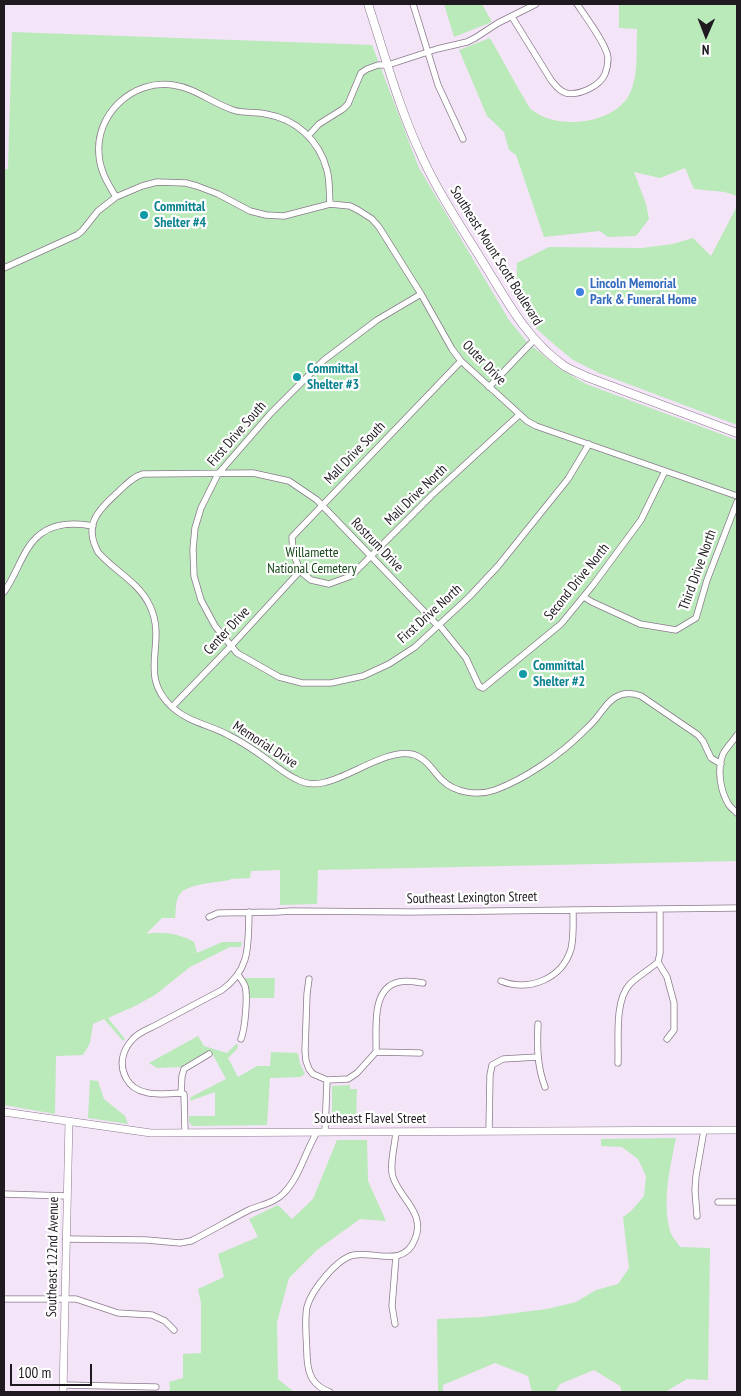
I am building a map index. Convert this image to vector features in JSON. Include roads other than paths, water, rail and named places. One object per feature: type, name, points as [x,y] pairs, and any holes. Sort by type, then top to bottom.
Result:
[{"type":"main road","name":"Southeast Mount Scott Boulevard","points":[[368,4],[410,129],[438,189],[513,312],[535,339],[563,365],[587,377],[737,433]]},
{"type":"street","points":[[414,4],[441,92],[463,139]]},
{"type":"street","points":[[308,136],[319,124],[348,104],[361,73],[378,65],[388,65],[475,38],[498,23],[536,4]]},
{"type":"street","points":[[512,16],[556,86],[565,92],[577,93],[592,87],[602,79],[605,74],[608,58],[599,38],[577,4]]},
{"type":"street","points":[[4,268],[76,235],[98,211],[116,197],[157,182],[186,183],[210,190],[250,211],[266,216],[284,216],[330,204],[327,171],[321,155],[308,136],[300,129],[282,118],[264,113],[235,111],[182,87],[162,84],[142,88],[114,107],[102,131],[99,142],[101,166],[106,181],[116,197]]},
{"type":"street","name":"Outer Drive","points":[[330,204],[350,206],[372,219],[386,236],[452,349],[461,361],[527,421],[536,426],[737,496]]},
{"type":"street","name":"First Drive South","points":[[231,646],[215,626],[201,600],[194,576],[193,549],[195,528],[201,508],[218,474],[271,413],[324,360],[377,320],[421,294]]},
{"type":"street","points":[[489,387],[535,339]]},
{"type":"street","name":"Mall Drive South","points":[[300,571],[293,552],[292,537],[369,459],[461,361]]},
{"type":"street","name":"Mall Drive North","points":[[300,571],[311,580],[329,584],[351,576],[432,495],[519,415]]},
{"type":"street","name":"First Drive North","points":[[231,646],[237,653],[279,677],[302,683],[331,683],[363,676],[390,664],[415,647],[469,597],[498,566],[568,479],[589,444]]},
{"type":"street","name":"Second Drive North","points":[[484,688],[561,624],[584,597],[641,520],[665,471]]},
{"type":"street","name":"Rostrum Drive","points":[[218,474],[253,473],[289,481],[317,500],[441,627],[466,658],[480,686],[484,688]]},
{"type":"street","points":[[4,592],[16,573],[27,549],[36,538],[42,533],[62,524],[76,523],[93,526],[94,519],[101,508],[133,478],[143,474],[218,474]]},
{"type":"street","name":"Third Drive North","points":[[584,597],[640,624],[676,630],[696,618],[713,565],[737,502]]},
{"type":"street","name":"Memorial Drive","points":[[93,526],[91,530],[92,538],[98,552],[138,588],[150,604],[156,631],[153,667],[159,691],[172,707],[188,719],[243,743],[297,780],[310,783],[327,782],[385,758],[406,753],[414,754],[427,762],[443,782],[460,790],[478,793],[494,790],[520,778],[549,760],[582,733],[609,702],[616,697],[628,693],[641,696],[691,730],[703,741],[711,758],[721,764]]},
{"type":"street","name":"Center Drive","points":[[172,707],[300,571]]},
{"type":"street","points":[[737,735],[724,753],[721,764],[721,783],[724,795],[729,805],[737,813]]},
{"type":"street","name":"Southeast Lexington Street","points":[[209,917],[218,913],[342,910],[374,912],[737,908]]},
{"type":"street","points":[[618,1063],[619,1011],[622,997],[631,982],[658,962],[660,953],[660,909]]},
{"type":"street","points":[[501,981],[518,985],[536,984],[549,978],[565,961],[571,947],[573,910]]},
{"type":"street","points":[[185,1132],[184,1094],[147,1093],[136,1090],[128,1082],[122,1068],[125,1049],[136,1036],[222,990],[238,976],[247,950],[249,912]]},
{"type":"street","points":[[658,962],[667,977],[674,1003],[674,1030],[667,1039]]},
{"type":"street","points":[[238,976],[243,981],[246,990],[244,1031],[241,1039]]},
{"type":"street","points":[[309,979],[306,1061],[309,1069],[314,1074],[327,1080],[348,1079],[357,1073],[376,1052],[377,1011],[382,994],[387,988],[399,982],[423,982]]},
{"type":"street","points":[[538,1024],[537,1057],[544,1087]]},
{"type":"street","points":[[376,1052],[420,1054]]},
{"type":"street","points":[[181,1093],[184,1069],[209,1054]]},
{"type":"street","points":[[489,1131],[490,1075],[492,1065],[503,1059],[537,1057]]},
{"type":"street","points":[[325,1132],[327,1080]]},
{"type":"street","name":"Southeast Flavel Street","points":[[4,1112],[146,1132],[737,1130]]},
{"type":"street","name":"Southeast 122nd Avenue","points":[[64,1389],[69,1121]]},
{"type":"street","points":[[697,1216],[695,1203],[696,1176],[704,1130]]},
{"type":"street","points":[[66,1239],[147,1240],[180,1243],[191,1241],[283,1195],[299,1170],[307,1149],[317,1132]]},
{"type":"street","points":[[330,1392],[317,1386],[309,1370],[306,1314],[311,1298],[334,1267],[348,1256],[357,1254],[386,1257],[396,1256],[412,1245],[416,1236],[418,1224],[415,1213],[392,1175],[396,1132]]},
{"type":"street","points":[[4,1194],[67,1196]]},
{"type":"street","points":[[718,1202],[737,1202]]},
{"type":"street","points":[[395,1324],[392,1306],[396,1256]]},
{"type":"street","points":[[4,1299],[65,1298],[83,1301],[118,1314],[152,1315],[164,1321],[174,1330]]},
{"type":"street","points":[[64,1389],[156,1387]]},
{"type":"place","name":"Committal Shelter #4","points":[[144,215]]},
{"type":"place","name":"Lincoln Memorial Park & Funeral Home","points":[[580,292]]},
{"type":"place","name":"Committal Shelter #3","points":[[297,377]]},
{"type":"place","name":"Committal Shelter #2","points":[[523,674]]},
{"type":"park label","name":"Willamette National Cemetery","points":[[312,562]]}]
